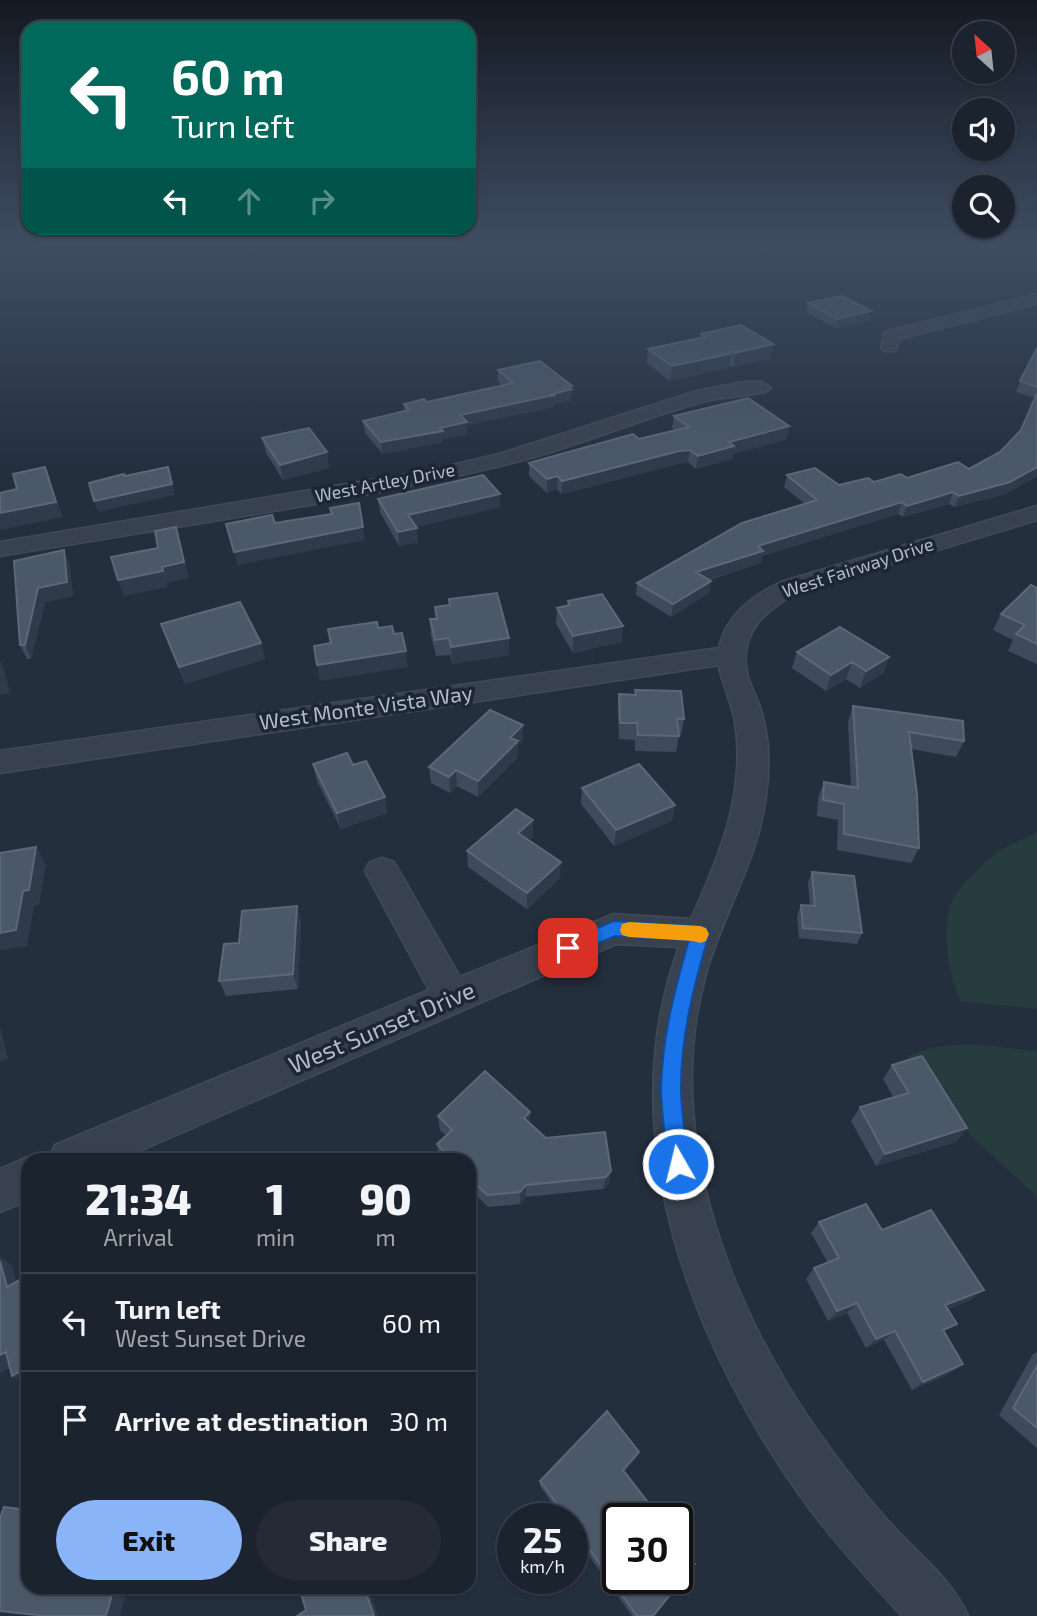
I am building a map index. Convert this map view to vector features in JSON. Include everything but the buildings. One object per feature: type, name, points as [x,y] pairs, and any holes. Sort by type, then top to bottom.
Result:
[{"type":"street","points":[[890,347],[891,336],[953,319]]},
{"type":"street","name":"West Artley Drive","points":[[0,549],[431,476],[505,459],[704,394],[744,387],[762,388]]},
{"type":"street","name":"West Fairway Drive","points":[[731,654],[741,623],[756,606],[778,592],[1037,513]]},
{"type":"street","points":[[731,654],[735,678],[748,715],[753,754],[751,796],[741,839],[700,934],[682,996],[674,1041],[671,1090],[675,1144],[686,1203],[704,1266],[732,1333],[769,1402],[816,1474],[873,1545],[940,1616]]},
{"type":"street","name":"West Monte Vista Way","points":[[0,762],[731,654]]},
{"type":"street","points":[[382,871],[452,998]]},
{"type":"street","name":"West Sunset Drive","points":[[87,1153],[614,929],[700,934]]},
{"type":"street","points":[[0,1191],[21,1181]]},
{"type":"green space","points":[[1037,832],[1037,1009],[960,1001],[948,953],[947,927],[951,904],[965,883],[992,856]]},
{"type":"green space","points":[[971,1044],[1037,1051],[1037,1196],[973,1138],[907,1056],[935,1047]]},
{"type":"slow traffic","points":[[629,930],[700,936]]},
{"type":"route","points":[[568,948],[614,929],[700,934],[682,996],[674,1041],[671,1090],[678,1164]]}]
